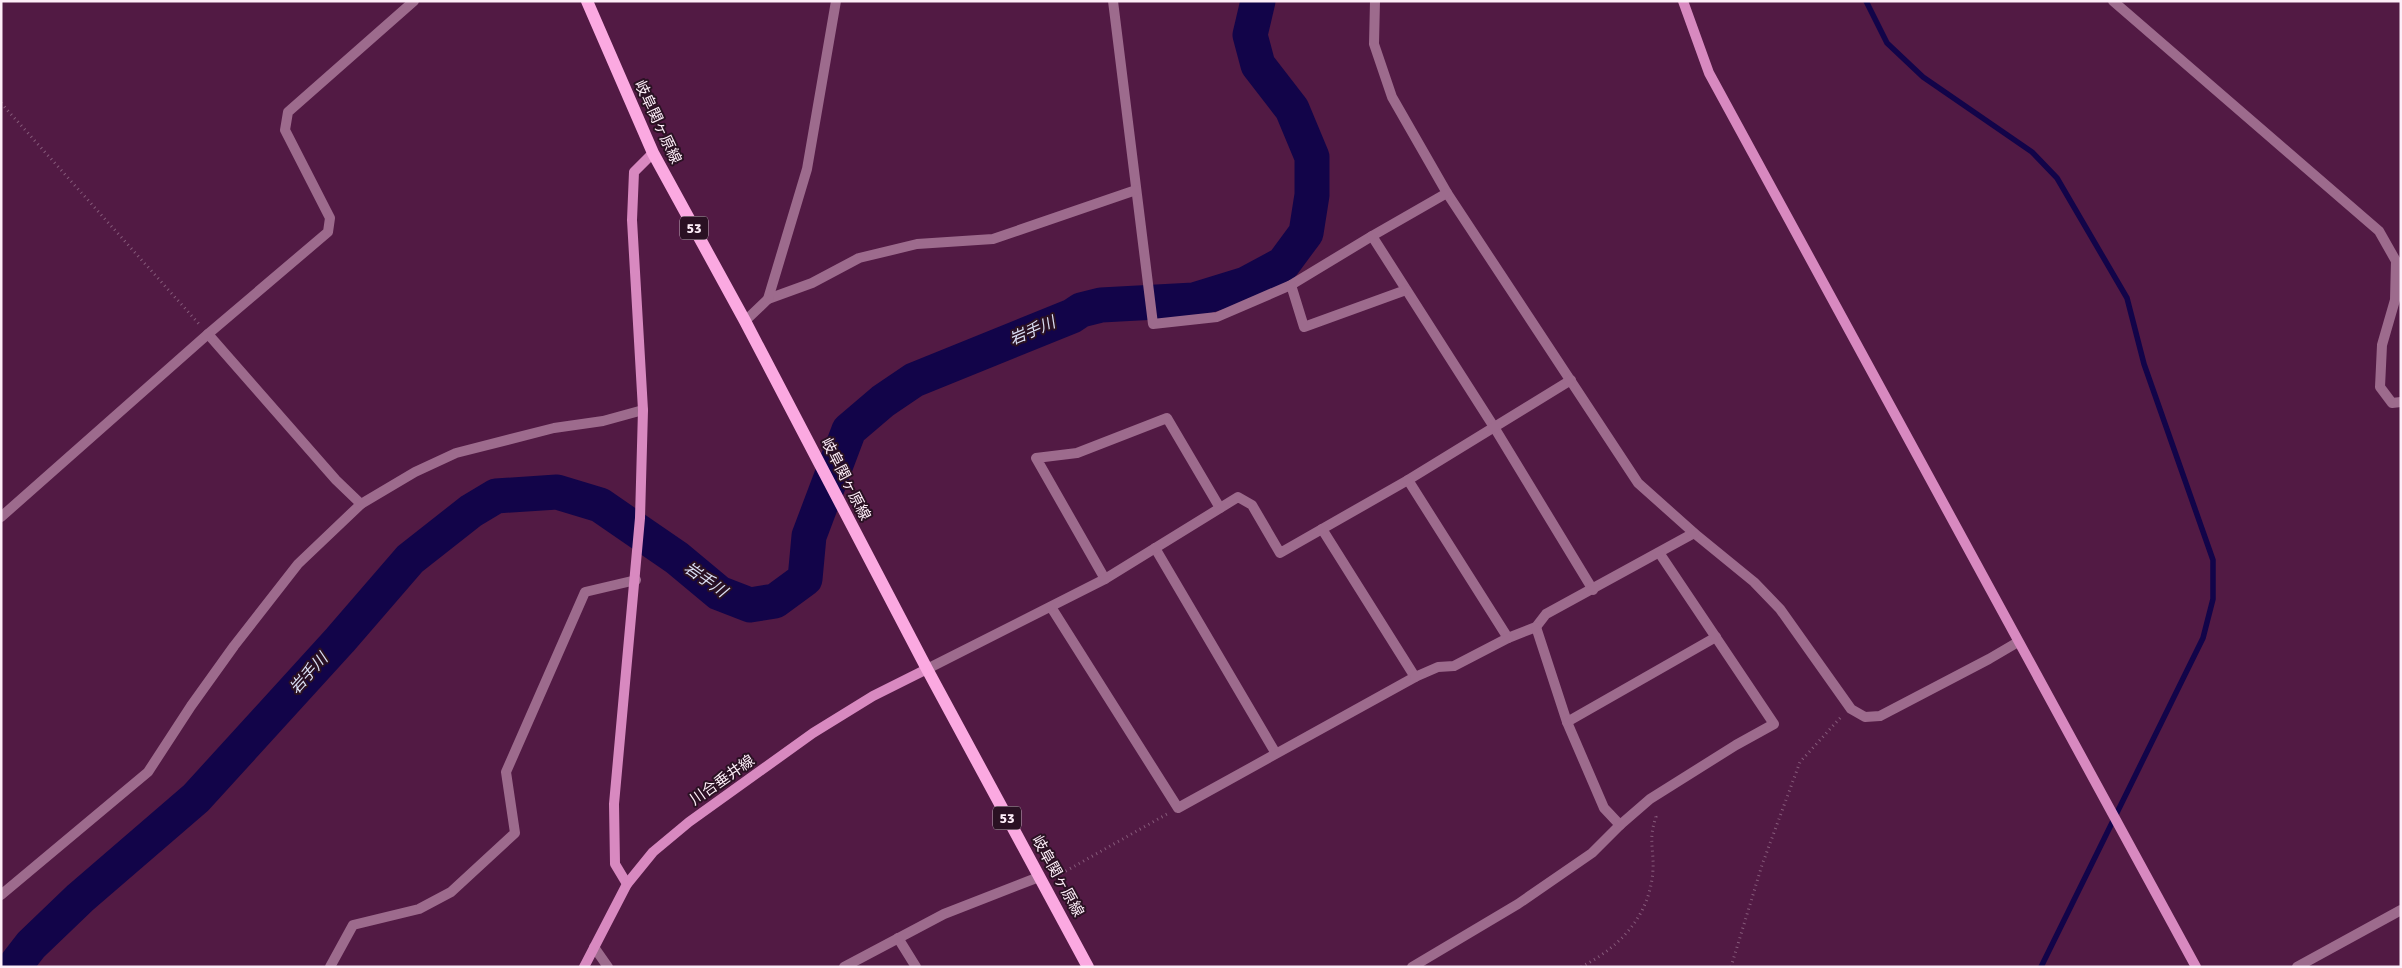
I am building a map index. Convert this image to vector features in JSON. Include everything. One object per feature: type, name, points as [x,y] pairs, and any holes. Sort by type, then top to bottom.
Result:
[{"type":"main road","name":"岐阜関ヶ原線","points":[[587,1],[653,154],[745,320],[927,669],[1088,967]]},
{"type":"street","points":[[1,517],[208,334],[328,232],[330,218],[285,130],[288,112],[414,1]]},
{"type":"street","points":[[768,298],[807,169],[836,1]]},
{"type":"street","points":[[1113,1],[1153,324],[1217,317],[1292,285],[1447,193]]},
{"type":"street","points":[[1375,1],[1374,44],[1392,97],[1447,193],[1638,483],[1694,533],[1754,582],[1780,609],[1851,709],[1865,717],[1880,716],[1990,659],[2018,642]]},
{"type":"street","points":[[1683,1],[1709,73],[2196,967]]},
{"type":"street","points":[[2113,1],[2379,231],[2396,262],[2395,300],[2382,345],[2380,387],[2392,403],[2401,402]]},
{"type":"street","points":[[626,884],[615,864],[614,804],[636,580],[640,518],[643,410],[632,220],[634,172],[653,154]]},
{"type":"street","points":[[745,320],[768,298],[812,283],[859,258],[917,244],[994,239],[1136,190]]},
{"type":"street","points":[[1372,236],[1494,427],[1593,590]]},
{"type":"street","points":[[1292,285],[1304,326],[1406,290]]},
{"type":"street","points":[[208,334],[336,480],[360,504]]},
{"type":"street","points":[[927,669],[1105,579],[1238,497],[1252,504],[1280,553],[1408,480],[1571,380]]},
{"type":"street","points":[[1,895],[148,772],[201,691],[298,564],[360,504],[415,472],[456,453],[554,428],[603,421],[643,410]]},
{"type":"street","points":[[1105,579],[1036,458],[1077,453],[1167,418],[1220,508]]},
{"type":"street","points":[[1408,480],[1508,638]]},
{"type":"street","points":[[1322,529],[1415,678]]},
{"type":"street","points":[[1051,607],[1178,808],[1275,752],[1415,678],[1438,667],[1454,666],[1508,638],[1536,627],[1546,614],[1660,554],[1694,533]]},
{"type":"street","points":[[1155,548],[1275,752]]},
{"type":"street","points":[[1412,967],[1526,898],[1592,853],[1650,799],[1736,745],[1774,724],[1660,554]]},
{"type":"street","points":[[330,967],[353,925],[419,908],[451,892],[515,834],[506,772],[585,592],[636,580]]},
{"type":"street","points":[[1536,627],[1567,722],[1604,808],[1620,825]]},
{"type":"street","points":[[1567,722],[1716,637]]},
{"type":"street","name":"川合垂井線","points":[[584,967],[626,884],[653,852],[689,822],[813,734],[873,696],[927,669]]},
{"type":"street","points":[[844,967],[944,914],[1041,880]]},
{"type":"street","points":[[2297,967],[2401,910]]},
{"type":"street","points":[[898,938],[916,967]]},
{"type":"street","points":[[594,947],[608,967]]},
{"type":"path","points":[[1,103],[208,334]]},
{"type":"path","points":[[1731,967],[1762,865],[1800,762],[1844,714],[1851,709]]},
{"type":"path","points":[[1581,967],[1618,944],[1631,930],[1640,913],[1653,870],[1650,841],[1656,817],[1650,799]]},
{"type":"path","points":[[1041,880],[1178,808]]},
{"type":"waterway","name":"岩手川","points":[[14,967],[31,945],[80,898],[196,798],[340,640],[410,559],[471,511],[496,496],[557,492],[600,505],[677,558],[719,593],[750,605],[775,601],[805,579],[809,536],[849,430],[883,401],[914,380],[1072,316],[1081,310],[1101,305],[1194,300],[1246,284],[1283,264],[1306,233],[1312,195],[1312,157],[1292,109],[1258,65],[1250,35],[1258,1]]},
{"type":"waterway","points":[[1866,1],[1887,43],[1923,77],[2032,152],[2057,178],[2127,298],[2144,364],[2213,560],[2213,599],[2203,638],[2041,967]]}]
